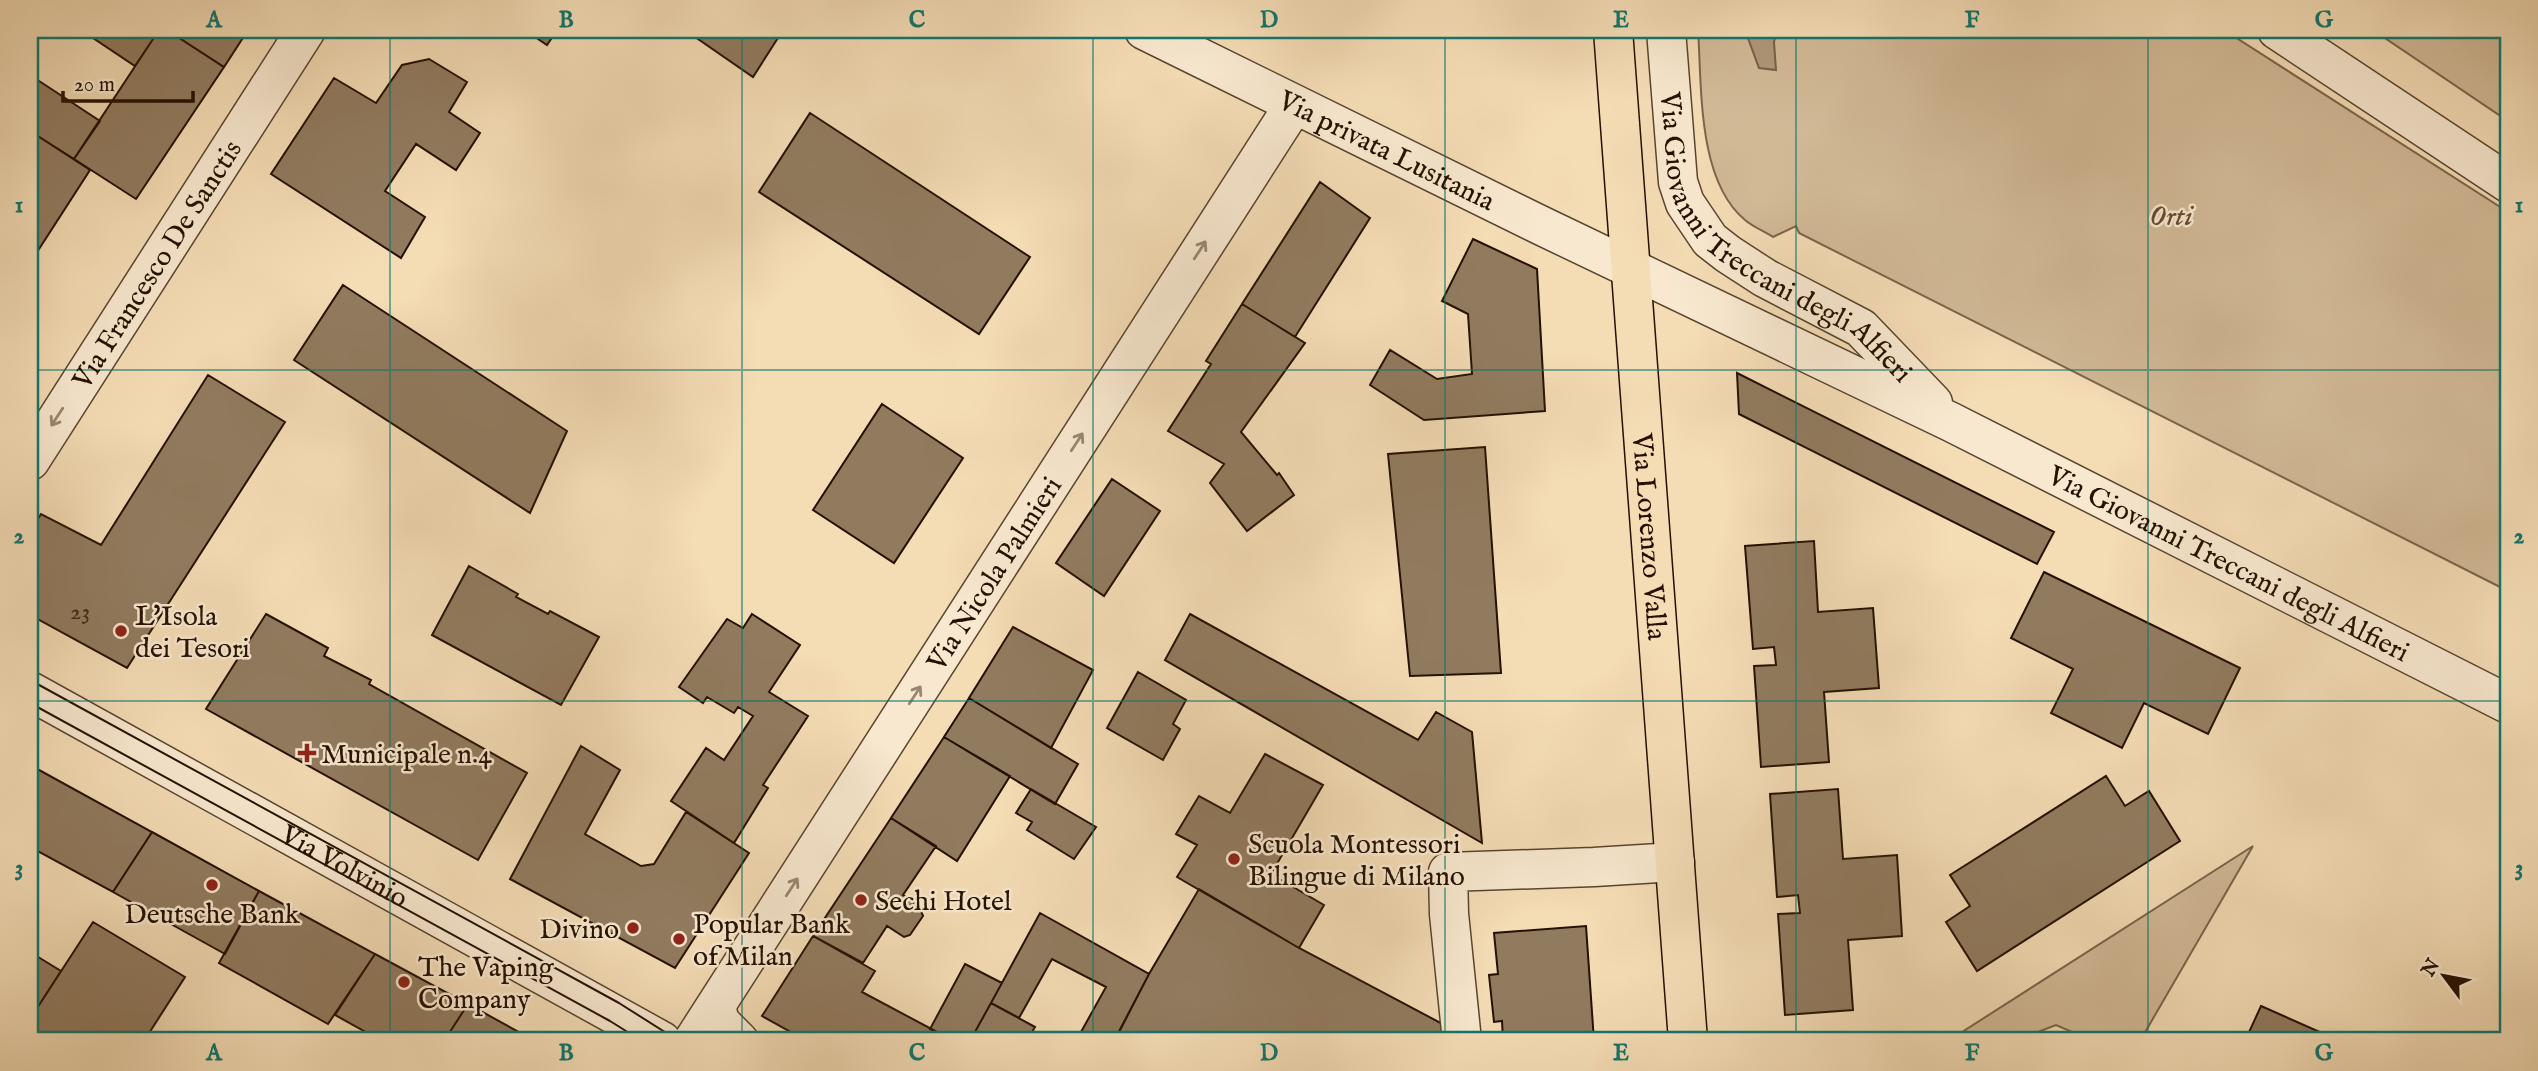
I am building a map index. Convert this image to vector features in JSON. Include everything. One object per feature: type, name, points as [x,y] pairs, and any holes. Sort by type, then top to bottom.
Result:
[{"type":"main road","name":"Via Lorenzo Valla","points":[[1613,30],[1688,1041]]},
{"type":"street","name":"Via Francesco De Sanctis","points":[[30,461],[306,30]]},
{"type":"street","name":"Via privata Lusitania","points":[[1144,30],[1630,266]]},
{"type":"street","name":"Via Giovanni Treccani degli Alfieri","points":[[1665,30],[1678,181],[1685,203],[1696,222],[1710,240],[1746,267],[1861,328],[1951,422]]},
{"type":"street","points":[[2277,30],[2508,183]]},
{"type":"street","name":"Via Nicola Palmieri","points":[[694,1041],[1294,105]]},
{"type":"street","name":"Via Giovanni Treccani degli Alfieri","points":[[1630,266],[1951,422],[2508,704]]},
{"type":"street","name":"Via Volvinio","points":[[30,691],[662,1041]]},
{"type":"street","points":[[1462,1041],[1449,914],[1448,872],[1675,862]]},
{"type":"street","points":[[716,1006],[720,1022],[738,1041]]},
{"type":"green space","name":"Orti","points":[[1698,30],[2224,30],[2508,212],[2508,591],[1799,233],[1796,226],[1773,237],[1745,220],[1729,203],[1710,157],[1702,105]]},
{"type":"green space","points":[[2373,30],[2508,30],[2508,121]]},
{"type":"green space","points":[[2253,846],[2140,1041],[2093,1041],[2056,1025],[2014,1041],[1948,1041]]},
{"type":"shaded area","points":[[1745,30],[1777,30],[1774,42],[1776,70],[1759,68]]},
{"type":"building","points":[[81,30],[159,30],[135,66]]},
{"type":"building","points":[[159,30],[167,30],[224,67],[136,199],[74,159]]},
{"type":"building","points":[[167,30],[248,30],[224,67]]},
{"type":"building","points":[[525,30],[557,30],[547,45]]},
{"type":"building","points":[[685,30],[783,30],[753,77]]},
{"type":"building","points":[[429,59],[467,82],[449,112],[480,133],[456,170],[416,144],[385,191],[425,217],[401,258],[271,174],[334,78],[376,103],[402,65]]},
{"type":"building","points":[[30,75],[100,121],[74,159],[30,131]]},
{"type":"building","points":[[810,113],[1030,257],[979,334],[759,192]]},
{"type":"building","points":[[30,131],[90,170],[30,263]]},
{"type":"building","points":[[1320,182],[1370,218],[1295,337],[1242,304]]},
{"type":"building","points":[[1473,239],[1537,269],[1545,411],[1424,420],[1370,385],[1390,350],[1437,379],[1472,374],[1468,314],[1442,301]]},
{"type":"building","points":[[343,285],[567,431],[530,513],[294,360]]},
{"type":"building","points":[[1242,304],[1305,343],[1241,432],[1277,475],[1279,473],[1294,495],[1247,531],[1210,483],[1224,464],[1168,431],[1211,364],[1206,361]]},
{"type":"building","points":[[1737,373],[2054,532],[2037,564],[1739,414]]},
{"type":"building","points":[[208,375],[285,422],[127,668],[30,615],[30,532],[41,514],[101,545]]},
{"type":"building","points":[[882,404],[963,458],[894,563],[813,510]]},
{"type":"building","points":[[1485,447],[1501,673],[1410,676],[1388,454]]},
{"type":"building","points":[[1112,479],[1160,511],[1104,596],[1056,563]]},
{"type":"building","points":[[1814,541],[1818,612],[1873,608],[1879,688],[1824,692],[1829,762],[1761,767],[1754,666],[1776,665],[1774,647],[1753,649],[1745,546]]},
{"type":"building","points":[[469,566],[518,594],[516,597],[548,614],[550,611],[599,637],[561,705],[432,635]]},
{"type":"building","points":[[2044,572],[2240,668],[2208,734],[2144,703],[2122,748],[2051,713],[2073,669],[2011,638]]},
{"type":"building","points":[[266,614],[328,648],[324,656],[371,680],[369,684],[527,773],[478,860],[206,709]]},
{"type":"building","points":[[752,614],[800,645],[769,692],[808,716],[763,785],[768,788],[734,843],[671,801],[706,748],[724,760],[753,716],[738,707],[734,713],[707,697],[703,703],[679,687],[727,619],[743,628]]},
{"type":"building","points":[[1190,614],[1418,740],[1436,712],[1472,732],[1482,843],[1165,660]]},
{"type":"building","points":[[1013,627],[1093,670],[1051,748],[969,698]]},
{"type":"building","points":[[1138,672],[1186,700],[1173,724],[1180,729],[1163,760],[1107,728]]},
{"type":"building","points":[[969,698],[1078,764],[1055,804],[944,737]]},
{"type":"building","points":[[944,737],[1010,776],[957,861],[891,818]]},
{"type":"building","points":[[581,746],[620,770],[585,834],[641,866],[654,864],[686,812],[749,853],[675,968],[510,879]]},
{"type":"building","name":"Scuola Montessori Bilingue di Milano","points":[[1265,754],[1323,785],[1271,874],[1324,905],[1299,948],[1177,877],[1197,845],[1176,834],[1199,796],[1230,813]]},
{"type":"building","points":[[30,765],[152,832],[113,892],[30,847]]},
{"type":"building","points":[[2106,776],[2125,806],[2149,791],[2180,841],[1977,971],[1946,922],[1970,906],[1950,875]]},
{"type":"building","points":[[1031,789],[1096,827],[1074,859],[1027,830],[1032,822],[1016,813]]},
{"type":"building","points":[[1838,789],[1843,859],[1897,855],[1902,936],[1848,940],[1853,1010],[1785,1015],[1778,914],[1800,913],[1798,895],[1777,897],[1770,794]]},
{"type":"building","points":[[891,818],[936,846],[903,895],[919,906],[923,916],[910,935],[904,937],[887,926],[863,963],[813,936]]},
{"type":"building","points":[[152,832],[259,891],[225,954],[113,892]]},
{"type":"building","points":[[1199,889],[1299,948],[1452,1029],[1445,1041],[1115,1040],[1149,974]]},
{"type":"building","points":[[259,891],[375,954],[328,1024],[219,963]]},
{"type":"building","points":[[1040,913],[1149,974],[1114,1041],[1076,1041],[1106,987],[1052,959],[1019,1018],[991,1003]]},
{"type":"building","points":[[93,922],[185,977],[144,1041],[30,1041],[30,1019]]},
{"type":"building","points":[[1586,926],[1594,1041],[1503,1041],[1502,1021],[1494,1022],[1489,975],[1498,974],[1494,933]]},
{"type":"building","points":[[813,936],[875,971],[862,992],[954,1041],[807,1041],[762,1016]]},
{"type":"building","points":[[30,952],[61,971],[30,1019]]},
{"type":"building","points":[[375,954],[468,1004],[444,1041],[382,1041],[335,1015]]},
{"type":"building","points":[[965,964],[1002,983],[970,1041],[954,1041],[930,1029]]},
{"type":"building","points":[[991,1003],[1035,1027],[1027,1041],[970,1041]]},
{"type":"building","points":[[468,1004],[535,1041],[444,1041]]},
{"type":"building","points":[[2261,1006],[2340,1041],[2245,1041]]},
{"type":"tram line","points":[[30,680],[619,1003],[679,1041]]},
{"type":"tram line","points":[[30,703],[642,1041]]},
{"type":"place","name":"L'Isola dei Tesori","points":[[121,631]]},
{"type":"place","name":"Municipale n.4","points":[[307,753]]},
{"type":"place","name":"Scuola Montessori Bilingue di Milano","points":[[1234,859]]},
{"type":"place","name":"Deutsche Bank","points":[[212,885]]},
{"type":"place","name":"Sechi Hotel","points":[[861,900]]},
{"type":"place","name":"Divino","points":[[633,928]]},
{"type":"place","name":"Popular Bank of Milan","points":[[679,939]]},
{"type":"place","name":"The Vaping Company","points":[[404,982]]}]
